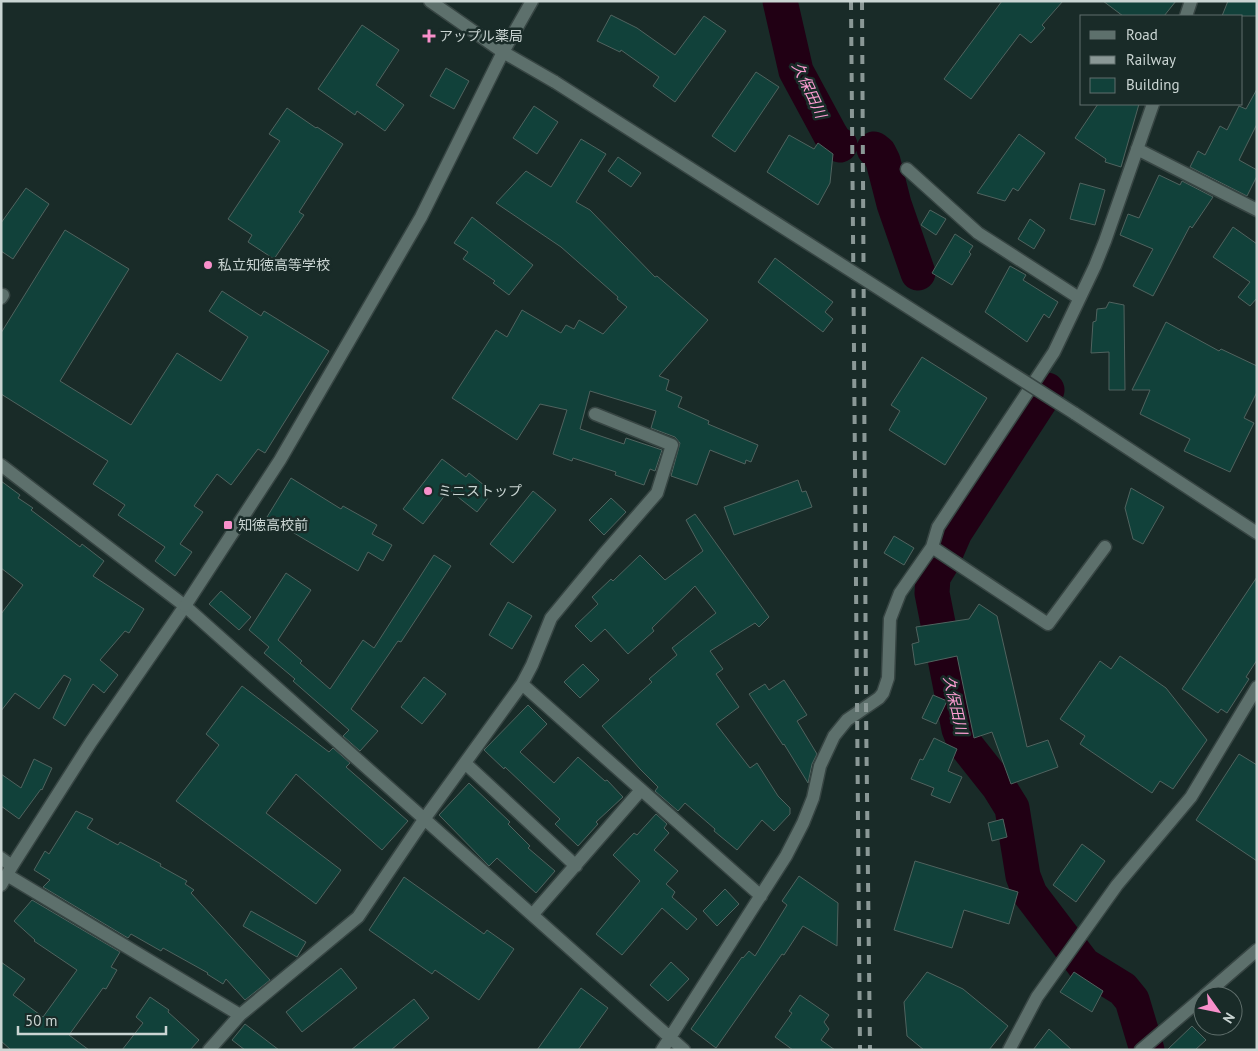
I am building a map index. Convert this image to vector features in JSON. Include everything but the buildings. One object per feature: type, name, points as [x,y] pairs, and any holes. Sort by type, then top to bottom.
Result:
[{"type":"street","points":[[430,1],[503,52],[555,82],[1074,413],[1257,533]]},
{"type":"street","points":[[240,1015],[5,871],[185,606],[280,460],[411,234],[503,52],[532,1]]},
{"type":"street","points":[[1186,15],[1191,1]]},
{"type":"street","points":[[662,1050],[786,856],[813,798],[820,766],[834,736],[847,720],[883,693],[888,678],[890,620],[900,593],[932,547],[938,527],[1054,352],[1106,241],[1153,105]]},
{"type":"street","points":[[1137,149],[1257,210]]},
{"type":"street","points":[[907,169],[978,232],[1079,298]]},
{"type":"street","points":[[209,1050],[240,1015],[358,917],[425,818],[522,684],[532,665],[551,618],[658,493],[672,444],[595,414]]},
{"type":"street","points":[[1,465],[185,606],[684,1050]]},
{"type":"street","points":[[932,547],[1048,624],[1106,547]]},
{"type":"street","points":[[522,684],[761,896]]},
{"type":"street","points":[[1009,1050],[1037,997],[1111,893],[1191,797],[1257,686]]},
{"type":"street","points":[[465,763],[576,866]]},
{"type":"street","points":[[532,914],[641,790]]},
{"type":"street","points":[[1215,986],[1257,950]]},
{"type":"street","points":[[1141,1050],[1193,1005]]},
{"type":"waterway","name":"久保田川","points":[[780,1],[796,71],[830,134],[835,142],[840,145]]},
{"type":"waterway","name":"久保田川","points":[[874,149],[879,153],[883,161],[894,204],[918,273]]},
{"type":"waterway","name":"久保田川","points":[[1047,390],[955,532],[933,577],[932,593],[959,729],[965,744],[999,787],[1012,808],[1023,876],[1030,894],[1084,965],[1123,989],[1132,1000],[1147,1050]]},
{"type":"railway","points":[[851,1],[860,1050]]},
{"type":"railway","points":[[862,1],[870,1050]]},
{"type":"place","name":"アップル薬局","points":[[429,36]]},
{"type":"place","name":"私立知徳高等学校","points":[[208,265]]},
{"type":"place","name":"ミニストップ","points":[[428,491]]},
{"type":"place","name":"知徳高校前","points":[[228,525]]}]
